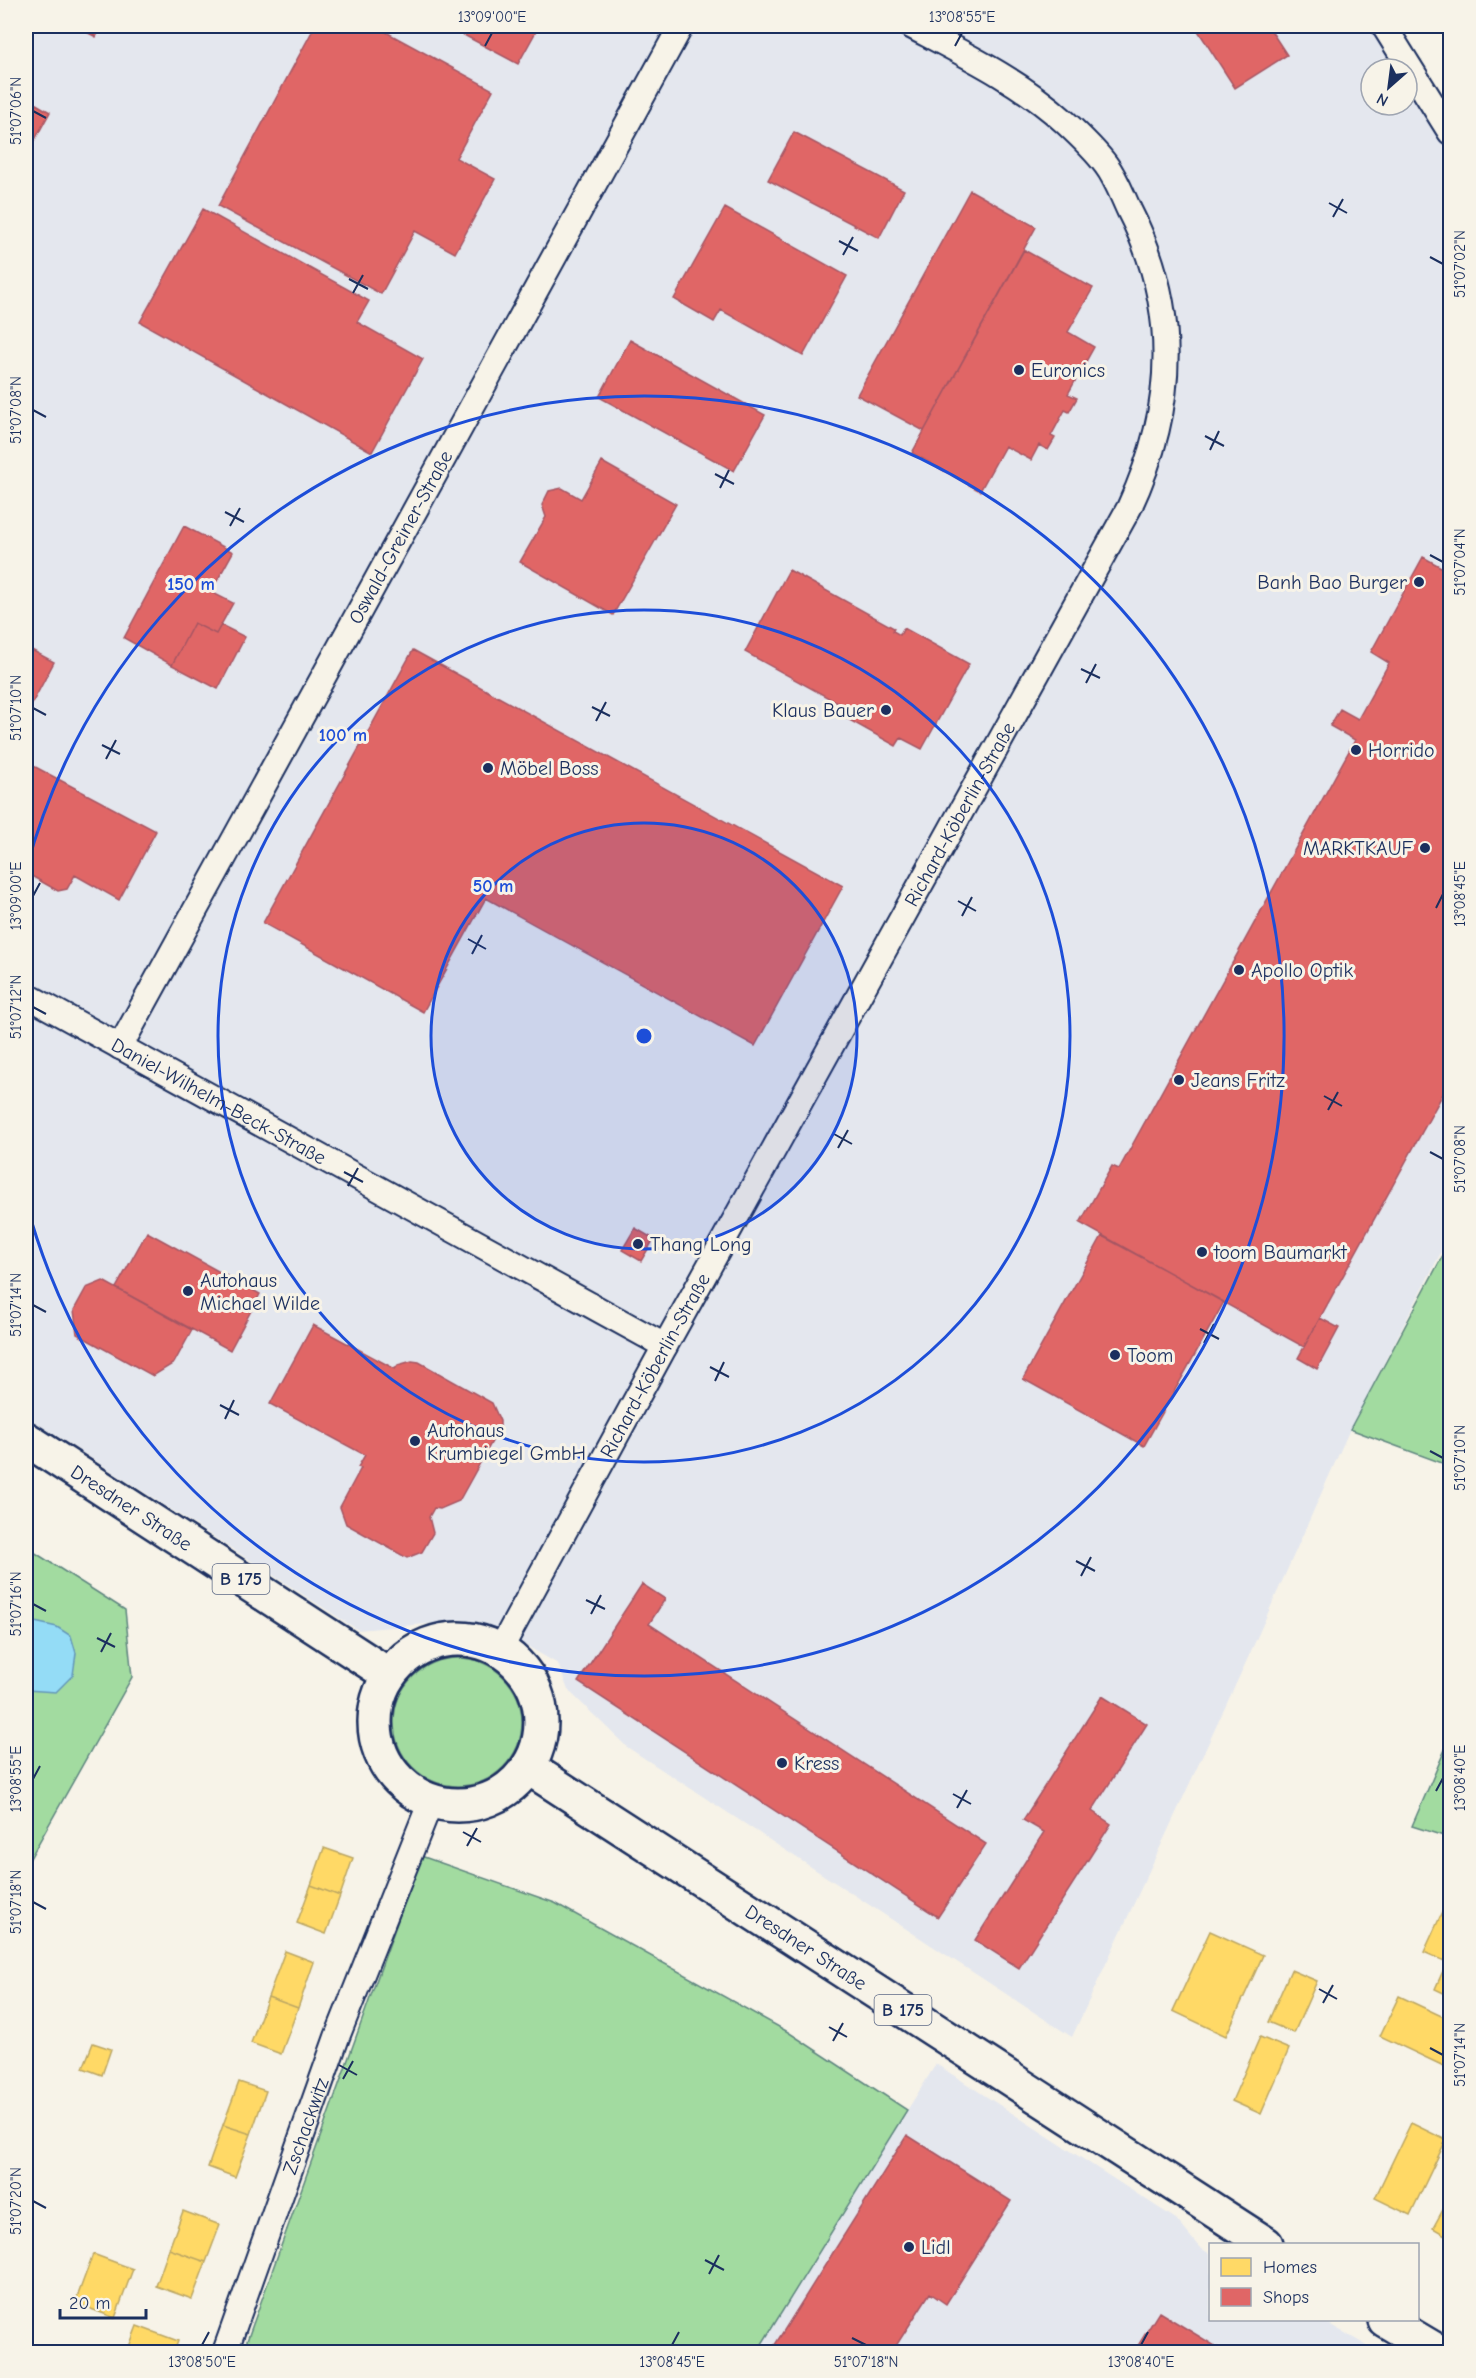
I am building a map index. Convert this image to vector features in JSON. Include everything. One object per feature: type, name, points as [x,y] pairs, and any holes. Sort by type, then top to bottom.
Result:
[{"type":"main road","name":"Dresdner Straße","points":[[26,1439],[389,1675]]},
{"type":"main road","points":[[461,1638],[481,1641],[500,1650],[522,1668],[537,1692],[542,1718],[539,1744],[529,1768],[510,1788],[486,1801],[460,1805],[431,1801],[411,1791],[393,1774],[381,1753],[375,1729],[377,1704],[389,1675],[399,1663],[417,1649],[438,1641],[461,1638]]},
{"type":"main road","name":"Dresdner Straße","points":[[529,1768],[1264,2243]]},
{"type":"main road","points":[[1388,2321],[1439,2352]]},
{"type":"street","name":"Oswald-Greiner-Straße","points":[[120,1047],[681,26]]},
{"type":"street","name":"Richard-Köberlin-Straße","points":[[500,1650],[665,1346],[1129,508],[1148,464],[1156,436],[1165,388],[1166,347],[1162,307],[1155,270],[1141,233],[1107,166],[1065,122],[1004,76],[911,26]]},
{"type":"street","points":[[1384,26],[1450,132]]},
{"type":"street","name":"Daniel-Wilhelm-Beck-Straße","points":[[26,995],[665,1346]]},
{"type":"street","name":"Zschackwitz","points":[[225,2352],[337,2037],[431,1801]]},
{"type":"shaded area","points":[[26,26],[1370,26],[1391,57],[1359,57],[1359,117],[1419,117],[1419,99],[1450,146],[1450,1235],[1350,1429],[1247,1660],[1072,2037],[627,1747],[568,1690],[558,1664],[513,1638],[437,1623],[358,1630],[26,1416]]},
{"type":"shaded area","points":[[936,2064],[1176,2219],[1199,2247],[1209,2253],[1209,2321],[1324,2321],[1378,2352],[757,2352]]},
{"type":"green space","points":[[1450,1242],[1450,1466],[1350,1429]]},
{"type":"green space","points":[[26,1547],[125,1610],[132,1677],[29,1860],[26,1859]]},
{"type":"green space","points":[[458,1658],[482,1663],[503,1677],[517,1698],[522,1722],[517,1746],[503,1767],[482,1781],[458,1786],[434,1781],[413,1767],[399,1746],[394,1722],[399,1698],[413,1677],[434,1663]]},
{"type":"green space","points":[[1450,1738],[1450,1838],[1412,1826]]},
{"type":"green space","points":[[421,1856],[555,1903],[788,2032],[907,2110],[757,2352],[243,2352]]},
{"type":"water","points":[[26,1620],[57,1627],[71,1636],[76,1653],[73,1675],[56,1692],[26,1690]]},
{"type":"building: Homes","points":[[324,1848],[353,1858],[340,1896],[311,1885]]},
{"type":"building: Homes","points":[[311,1885],[340,1896],[326,1934],[297,1923]]},
{"type":"building: Homes","points":[[1450,1895],[1450,1996],[1435,1989],[1447,1962],[1424,1952]]},
{"type":"building: Homes","points":[[1210,1931],[1263,1955],[1226,2036],[1173,2011]]},
{"type":"building: Homes","points":[[285,1951],[314,1962],[298,2008],[268,1997]]},
{"type":"building: Homes","points":[[1291,1970],[1317,1981],[1294,2033],[1268,2022]]},
{"type":"building: Homes","points":[[1399,1996],[1450,2020],[1450,2069],[1380,2036]]},
{"type":"building: Homes","points":[[268,1997],[298,2008],[281,2054],[251,2043]]},
{"type":"building: Homes","points":[[1260,2037],[1289,2049],[1261,2114],[1232,2101]]},
{"type":"building: Homes","points":[[93,2043],[111,2049],[102,2075],[83,2068]]},
{"type":"building: Homes","points":[[239,2082],[266,2091],[251,2134],[223,2125]]},
{"type":"building: Homes","points":[[1411,2123],[1446,2140],[1410,2215],[1375,2198]]},
{"type":"building: Homes","points":[[223,2125],[251,2134],[235,2177],[208,2167]]},
{"type":"building: Homes","points":[[1450,2197],[1450,2238],[1433,2228]]},
{"type":"building: Homes","points":[[183,2211],[220,2225],[206,2262],[169,2249]]},
{"type":"building: Homes","points":[[169,2249],[206,2262],[192,2299],[156,2286]]},
{"type":"building: Homes","points":[[93,2254],[133,2269],[115,2318],[75,2303]]},
{"type":"building: Homes","points":[[137,2326],[178,2341],[174,2352],[127,2352]]},
{"type":"building: Shops","points":[[75,26],[102,26],[96,37]]},
{"type":"building: Shops","points":[[315,26],[375,26],[493,90],[456,158],[495,179],[455,253],[415,231],[381,294],[218,206]]},
{"type":"building: Shops","points":[[447,26],[539,26],[518,64]]},
{"type":"building: Shops","points":[[1195,26],[1268,26],[1287,55],[1235,88]]},
{"type":"building: Shops","points":[[26,98],[50,112],[26,156]]},
{"type":"building: Shops","points":[[794,132],[904,190],[879,238],[768,180]]},
{"type":"building: Shops","points":[[970,190],[1036,227],[924,431],[857,395]]},
{"type":"building: Shops","points":[[725,208],[847,276],[803,356],[721,310],[714,322],[674,299]]},
{"type":"building: Shops","points":[[203,209],[369,301],[357,322],[423,359],[372,452],[140,322]]},
{"type":"building: Shops","name":"Euronics","points":[[1024,250],[1093,288],[1068,332],[1094,347],[1068,394],[1077,398],[1069,412],[1065,410],[1051,436],[1055,438],[1048,450],[1039,445],[1031,460],[1005,446],[980,491],[912,453]]},
{"type":"building: Shops","points":[[630,340],[765,415],[734,471],[599,397]]},
{"type":"building: Shops","points":[[602,462],[676,504],[613,615],[520,562],[546,517],[542,505],[549,491],[562,488],[581,499]]},
{"type":"building: Shops","points":[[184,526],[233,552],[211,592],[233,603],[216,634],[194,623],[172,665],[124,638]]},
{"type":"building: Shops","points":[[1423,557],[1450,572],[1450,1081],[1304,1347],[1080,1223],[1112,1166],[1119,1169],[1355,740],[1330,726],[1340,709],[1358,719],[1389,663],[1371,652]]},
{"type":"building: Shops","points":[[789,570],[894,628],[893,631],[900,635],[904,628],[969,664],[922,749],[901,738],[896,746],[844,717],[849,709],[745,652]]},
{"type":"building: Shops","points":[[194,623],[216,634],[221,625],[245,637],[218,689],[172,665]]},
{"type":"building: Shops","points":[[26,647],[54,662],[26,715]]},
{"type":"building: Shops","name":"Möbel Boss","points":[[413,650],[843,886],[755,1046],[486,898],[423,1012],[263,923]]},
{"type":"building: Shops","points":[[26,762],[156,831],[119,900],[75,875],[67,889],[58,891],[26,873]]},
{"type":"building: Shops","name":"Thang Long","points":[[635,1228],[654,1239],[641,1261],[622,1250]]},
{"type":"building: Shops","name":"Autohaus Michael Wilde","points":[[147,1232],[260,1294],[230,1350],[116,1288]]},
{"type":"building: Shops","name":"Toom","points":[[1102,1236],[1224,1302],[1144,1446],[1023,1379]]},
{"type":"building: Shops","points":[[103,1281],[192,1330],[174,1363],[153,1376],[77,1334],[74,1310],[86,1288]]},
{"type":"building: Shops","points":[[1320,1318],[1339,1328],[1317,1369],[1298,1358]]},
{"type":"building: Shops","name":"Autohaus Krumbiegel GmbH","points":[[313,1325],[395,1369],[398,1365],[412,1361],[419,1362],[492,1403],[500,1421],[500,1427],[459,1501],[440,1509],[434,1508],[429,1517],[433,1533],[422,1552],[407,1558],[346,1524],[340,1507],[361,1468],[358,1467],[365,1455],[270,1404]]},
{"type":"building: Shops","name":"Kress","points":[[642,1584],[665,1599],[649,1624],[986,1844],[938,1917],[578,1682]]},
{"type":"building: Shops","points":[[1102,1696],[1147,1724],[1092,1811],[1111,1824],[1019,1968],[975,1940],[1044,1832],[1023,1820]]},
{"type":"building: Shops","name":"Lidl","points":[[907,2135],[1011,2201],[946,2304],[930,2293],[892,2352],[822,2352],[812,2346],[808,2352],[771,2351]]},
{"type":"building: Shops","points":[[1159,2312],[1225,2352],[1134,2352]]},
{"type":"place","name":"Euronics","points":[[1019,370]]},
{"type":"place","name":"Banh Bao Burger","points":[[1419,582]]},
{"type":"place","name":"Klaus Bauer","points":[[886,710]]},
{"type":"place","name":"Horrido","points":[[1356,750]]},
{"type":"place","name":"Möbel Boss","points":[[488,768]]},
{"type":"place","name":"MARKTKAUF","points":[[1425,848]]},
{"type":"place","name":"Apollo Optik","points":[[1239,970]]},
{"type":"place","name":"Jeans Fritz","points":[[1179,1080]]},
{"type":"place","name":"Thang Long","points":[[638,1244]]},
{"type":"place","name":"toom Baumarkt","points":[[1202,1252]]},
{"type":"place","name":"Autohaus Michael Wilde","points":[[188,1291]]},
{"type":"place","name":"Toom","points":[[1115,1355]]},
{"type":"place","name":"Autohaus Krumbiegel GmbH","points":[[415,1441]]},
{"type":"place","name":"Kress","points":[[782,1763]]},
{"type":"place","name":"Lidl","points":[[909,2247]]}]
